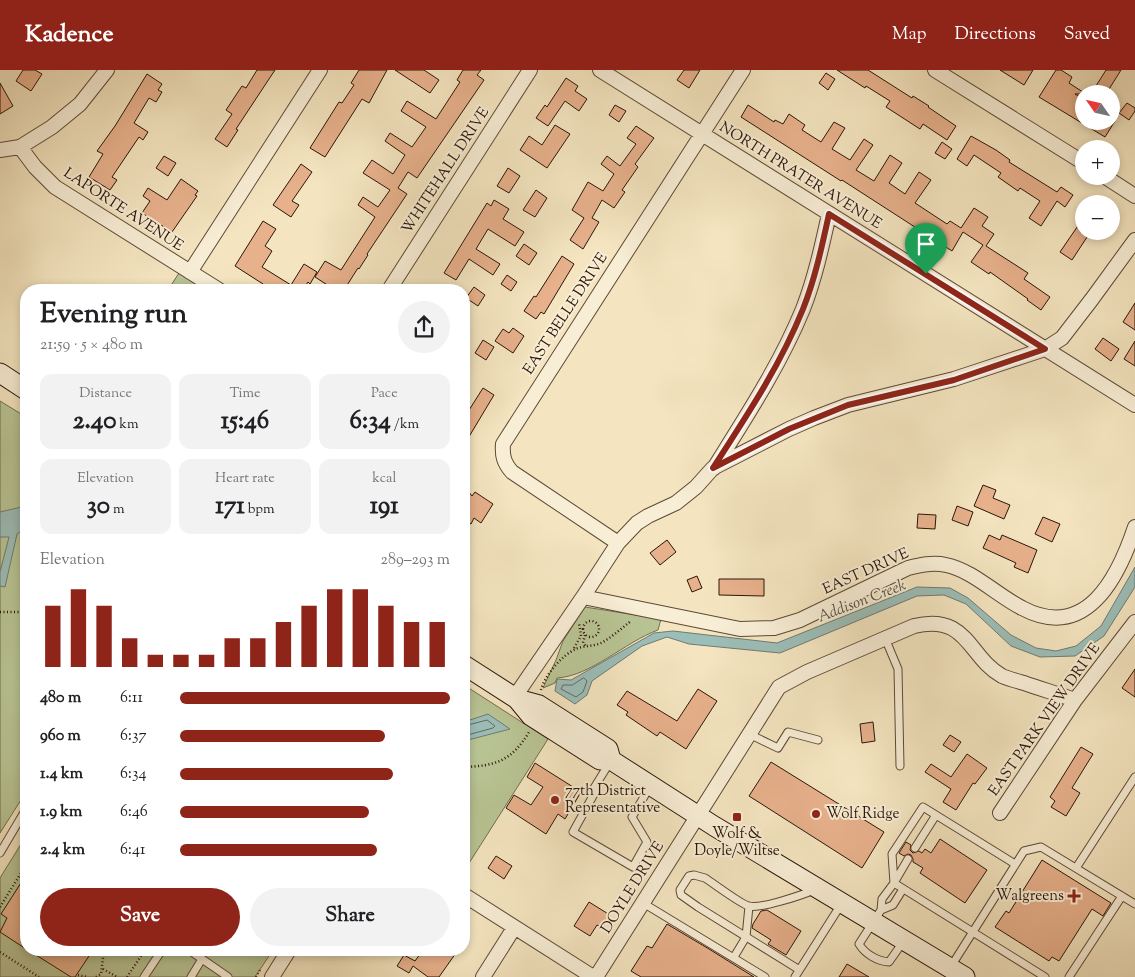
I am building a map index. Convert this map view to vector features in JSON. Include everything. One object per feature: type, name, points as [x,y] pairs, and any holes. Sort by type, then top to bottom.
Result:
[{"type":"main road","points":[[0,374],[20,386]]},
{"type":"main road","points":[[470,669],[516,698],[539,705],[608,749],[611,760],[651,786],[842,903],[877,916],[904,941],[957,972]]},
{"type":"street","points":[[0,150],[20,147],[52,127],[80,104],[107,70]]},
{"type":"street","points":[[190,272],[320,70]]},
{"type":"street","name":"WHITEHALL DRIVE","points":[[392,284],[530,70]]},
{"type":"street","name":"NORTH PRATER AVENUE","points":[[600,70],[1135,406]]},
{"type":"street","name":"EAST BELLE DRIVE","points":[[618,543],[512,472],[505,464],[502,454],[504,444],[742,70]]},
{"type":"street","points":[[935,70],[1075,157]]},
{"type":"street","name":"LAPORTE AVENUE","points":[[20,147],[34,167],[55,187],[209,284]]},
{"type":"street","points":[[1118,185],[1135,196]]},
{"type":"street","points":[[516,698],[618,543],[637,523],[676,502],[696,487],[713,468],[765,385],[782,354],[803,308],[814,274],[829,214]]},
{"type":"street","points":[[713,468],[789,429],[848,405],[954,380],[1045,349],[1062,338],[1135,240]]},
{"type":"street","name":"EAST DRIVE","points":[[583,598],[740,629],[774,628],[800,620],[908,568],[926,564],[938,564],[956,568],[968,574],[1034,614],[1046,618],[1068,617],[1087,608],[1106,587],[1117,572],[1135,527]]},
{"type":"street","name":"EAST PARK VIEW DRIVE","points":[[1000,813],[1075,700],[1135,622]]},
{"type":"street","name":"DOYLE DRIVE","points":[[595,977],[779,687],[885,638],[924,624],[944,625],[953,629],[966,638],[984,660],[1003,676],[1075,700]]},
{"type":"street","points":[[470,899],[595,977]]},
{"type":"street","points":[[483,977],[514,928]]},
{"type":"street","points":[[272,977],[285,956]]},
{"type":"lane","points":[[885,638],[898,669],[900,766]]},
{"type":"lane","points":[[749,734],[778,748],[788,732],[818,740]]},
{"type":"lane","points":[[611,760],[594,788],[594,794],[573,832],[633,867],[647,842],[632,817],[651,786]]},
{"type":"lane","points":[[1076,868],[1135,777]]},
{"type":"lane","points":[[894,882],[892,854],[922,807],[1015,864]]},
{"type":"lane","points":[[915,848],[936,815]]},
{"type":"lane","points":[[0,852],[20,819]]},
{"type":"lane","points":[[957,972],[972,932],[1024,851],[1041,847],[1135,904]]},
{"type":"lane","points":[[904,941],[889,962],[882,962],[863,951],[859,944],[877,916],[882,899],[908,859]]},
{"type":"lane","points":[[798,969],[698,907],[681,895],[680,890],[690,876],[698,876],[705,878],[749,906],[765,905],[818,889]]},
{"type":"lane","points":[[894,882],[1045,977]]},
{"type":"lane","points":[[877,916],[894,905],[904,889]]},
{"type":"lane","points":[[1068,977],[1122,896]]},
{"type":"lane","points":[[643,903],[765,977]]},
{"type":"lane","points":[[795,977],[798,969],[842,903]]},
{"type":"lane","points":[[734,957],[746,937],[749,906]]},
{"type":"lane","points":[[144,977],[158,956]]},
{"type":"lane","points":[[198,956],[228,977]]},
{"type":"lane","points":[[191,977],[202,959]]},
{"type":"path","points":[[542,687],[564,656],[574,650],[603,642],[644,610]]},
{"type":"path","points":[[0,612],[20,612]]},
{"type":"path","points":[[585,634],[589,637],[598,633],[595,623],[586,623],[582,628],[585,634],[583,644],[586,647]]},
{"type":"path","points":[[470,767],[487,766],[502,760],[517,750],[530,731]]},
{"type":"path","points":[[0,907],[20,875]]},
{"type":"path","points":[[0,952],[39,977]]},
{"type":"path","points":[[96,977],[102,974],[104,956]]},
{"type":"path","points":[[127,977],[140,956]]},
{"type":"path","points":[[103,969],[117,977]]},
{"type":"path","points":[[79,977],[78,975],[88,977]]},
{"type":"green space","points":[[179,273],[196,284],[172,284]]},
{"type":"green space","points":[[0,401],[20,413],[20,801],[0,833]]},
{"type":"green space","points":[[585,607],[661,619],[658,630],[633,642],[595,665],[570,676],[557,678],[555,683],[543,688],[563,641]]},
{"type":"green space","points":[[470,689],[548,739],[470,862]]},
{"type":"green space","points":[[20,846],[20,956],[269,956],[255,977],[0,977],[0,878]]},
{"type":"water","points":[[20,507],[20,532],[17,534],[5,587],[0,586],[0,572],[9,537],[0,537],[0,512]]},
{"type":"water","points":[[1135,567],[1135,587],[1104,636],[1075,656],[1040,657],[1011,646],[966,604],[944,595],[917,596],[780,653],[689,644],[667,637],[642,646],[592,681],[587,695],[575,704],[555,691],[557,679],[571,680],[654,633],[673,631],[777,643],[917,587],[950,588],[968,598],[1011,635],[1036,648],[1056,651],[1076,646],[1101,626]]},
{"type":"water","points":[[488,714],[510,729],[470,739],[470,720]]},
{"type":"building","points":[[23,70],[35,70],[42,74],[31,91],[16,81]]},
{"type":"building","points":[[257,70],[275,70],[236,129],[238,130],[227,147],[215,139],[232,114],[226,110],[242,86],[246,88]]},
{"type":"building","points":[[359,70],[387,70],[369,103],[362,99],[325,157],[310,148],[339,102],[342,103],[354,85],[351,83]]},
{"type":"building","points":[[395,70],[424,70],[439,80],[430,93]]},
{"type":"building","points":[[463,70],[481,70],[477,75],[484,80],[417,178],[408,172],[398,188],[407,194],[359,269],[348,284],[326,284],[315,277],[325,261],[341,270],[375,217],[358,205],[363,197],[378,207],[390,190],[363,173],[372,160],[393,174],[405,155],[385,141],[390,133],[412,147],[426,127],[401,111],[407,101],[436,119],[460,82],[457,80]]},
{"type":"building","points":[[684,70],[700,70],[689,88],[677,80]]},
{"type":"building","points":[[837,70],[868,70],[912,98],[913,96],[929,106],[956,126],[947,140],[923,124],[920,129],[886,107],[890,101]]},
{"type":"building","points":[[1000,70],[1033,70],[1024,85]]},
{"type":"building","points":[[1056,70],[1061,70],[1072,77],[1069,83],[1075,87],[1075,119],[1039,97]]},
{"type":"building","points":[[1106,70],[1121,70],[1112,85],[1097,85]]},
{"type":"building","points":[[826,73],[835,79],[828,90],[819,83]]},
{"type":"building","points":[[147,74],[162,84],[158,90],[162,92],[156,102],[149,98],[134,123],[148,132],[143,140],[139,137],[112,177],[117,180],[110,190],[89,177],[103,154],[97,151]]},
{"type":"building","points":[[566,78],[578,86],[575,91],[587,99],[579,111],[565,101],[548,126],[536,118],[545,105],[547,107]]},
{"type":"building","points":[[0,83],[13,106],[0,114]]},
{"type":"building","points":[[1127,103],[1135,108],[1129,120],[1120,112]]},
{"type":"building","points":[[615,105],[626,111],[619,122],[609,115]]},
{"type":"building","points":[[748,105],[774,122],[775,120],[783,124],[789,114],[805,125],[802,130],[821,142],[834,122],[845,128],[832,149],[850,160],[864,139],[873,145],[856,170],[874,181],[890,155],[902,163],[889,183],[905,194],[919,172],[931,180],[915,203],[947,224],[950,221],[961,228],[974,208],[988,217],[982,226],[994,234],[986,246],[1028,273],[1024,279],[1050,297],[1041,310],[990,272],[989,274],[971,262],[983,245],[963,232],[952,251],[741,117]]},
{"type":"building","points":[[555,125],[570,134],[547,168],[520,150],[529,136],[542,145]]},
{"type":"building","points":[[636,126],[654,138],[635,164],[638,167],[622,190],[625,192],[614,208],[602,200],[592,218],[599,222],[583,249],[570,240],[584,218],[572,210],[588,182],[603,191],[614,174],[601,164],[607,156],[620,166],[636,144],[627,138]]},
{"type":"building","points":[[1093,130],[1109,130],[1105,137]]},
{"type":"building","points":[[971,136],[996,150],[1010,160],[1009,162],[1057,192],[1061,187],[1073,195],[1065,207],[1057,201],[1041,226],[1029,218],[1040,201],[1020,188],[1018,191],[998,177],[1001,173],[974,155],[967,166],[957,159]]},
{"type":"building","points":[[942,142],[952,149],[945,159],[935,153]]},
{"type":"building","points":[[164,156],[176,163],[168,176],[156,168]]},
{"type":"building","points":[[301,164],[312,172],[292,201],[299,205],[291,217],[273,205]]},
{"type":"building","points":[[508,168],[520,176],[509,193],[497,186]]},
{"type":"building","points":[[181,179],[198,191],[195,195],[197,196],[172,232],[142,213],[150,201],[143,196],[148,188],[167,200]]},
{"type":"building","points":[[536,190],[547,198],[535,217],[523,210]]},
{"type":"building","points":[[494,200],[509,209],[503,219],[524,232],[515,246],[488,229],[476,249],[500,264],[493,275],[469,259],[456,280],[444,273],[487,203],[491,206]]},
{"type":"building","points":[[263,221],[276,229],[265,246],[272,251],[262,267],[289,284],[263,284],[235,266]]},
{"type":"building","points":[[1075,230],[1075,240],[1085,240],[1072,260],[1060,252]]},
{"type":"building","points":[[524,244],[537,253],[529,265],[516,256]]},
{"type":"building","points":[[562,256],[574,264],[544,314],[541,312],[536,319],[524,311],[534,296],[536,297]]},
{"type":"building","points":[[304,264],[317,272],[310,284],[308,282],[307,284],[292,284]]},
{"type":"building","points":[[507,275],[517,282],[511,291],[501,284]]},
{"type":"building","points":[[474,287],[485,295],[478,306],[470,301],[470,292]]},
{"type":"building","points":[[1135,303],[1135,330],[1123,322]]},
{"type":"building","points":[[513,328],[524,336],[513,353],[495,341],[503,329],[509,333]]},
{"type":"building","points":[[1103,338],[1119,349],[1111,361],[1095,349]]},
{"type":"building","points":[[483,340],[494,347],[486,360],[475,353]]},
{"type":"building","points":[[1135,341],[1135,366],[1124,359]]},
{"type":"building","points":[[483,388],[494,395],[470,435],[470,409]]},
{"type":"building","points":[[983,485],[996,490],[993,498],[1010,505],[1004,519],[974,506]]},
{"type":"building","points":[[475,492],[493,504],[481,523],[474,518],[471,524],[470,494],[472,496]]},
{"type":"building","points":[[957,506],[973,512],[968,526],[952,520]]},
{"type":"building","points":[[918,514],[936,515],[935,529],[917,528]]},
{"type":"building","points":[[1043,517],[1060,524],[1052,542],[1035,534]]},
{"type":"building","points":[[989,535],[1000,540],[1002,535],[1037,550],[1028,573],[1014,567],[1016,563],[983,548]]},
{"type":"building","points":[[667,540],[676,552],[660,565],[650,553]]},
{"type":"building","points":[[697,576],[702,588],[692,592],[687,580]]},
{"type":"building","points":[[719,579],[764,579],[764,596],[719,595]]},
{"type":"building","points":[[1135,669],[1135,697],[1122,688]]},
{"type":"building","points":[[698,689],[717,701],[686,749],[660,732],[657,736],[626,715],[628,712],[617,705],[627,691],[677,721]]},
{"type":"building","points":[[873,722],[875,741],[862,743],[860,724]]},
{"type":"building","points":[[950,735],[961,742],[954,752],[943,745]]},
{"type":"building","points":[[1081,747],[1093,754],[1072,788],[1080,793],[1066,816],[1051,807],[1055,801],[1050,797]]},
{"type":"building","points":[[967,754],[987,768],[975,784],[973,783],[956,810],[943,802],[951,789],[925,772],[931,764],[951,777]]},
{"type":"building","name":"Wolf Ridge","points":[[771,762],[884,832],[862,868],[749,796]]},
{"type":"building","name":"77th District Representative","points":[[535,763],[581,792],[565,819],[558,814],[546,834],[506,808],[514,795],[531,805],[543,787],[527,777]]},
{"type":"building","points":[[940,839],[987,870],[965,903],[920,873],[923,868],[913,862],[911,855],[904,856],[899,853],[906,842],[911,845],[910,850],[913,853],[919,851],[922,853],[925,849],[931,853]]},
{"type":"building","points":[[496,856],[512,866],[504,879],[488,868]]},
{"type":"building","name":"Walgreens","points":[[1042,860],[1111,903],[1103,916],[1092,909],[1059,961],[1052,957],[1049,961],[995,927],[1006,911],[1009,913]]},
{"type":"building","points":[[20,884],[20,945],[0,932],[7,918],[1,914]]},
{"type":"building","points":[[589,902],[610,915],[602,928],[597,925],[590,936],[574,926]]},
{"type":"building","points":[[767,910],[801,931],[786,955],[768,944],[771,940],[752,928],[761,911]]},
{"type":"building","points":[[667,924],[754,977],[641,977],[631,971],[647,946],[652,948]]},
{"type":"building","points":[[38,956],[89,956],[75,977],[71,977]]},
{"type":"building","points":[[403,956],[415,961],[419,956],[454,956],[439,977],[428,977],[413,966],[409,973],[397,966]]},
{"type":"building","points":[[847,964],[869,977],[839,977]]},
{"type":"place","name":"77th District Representative","points":[[555,800]]},
{"type":"place","name":"Wolf Ridge","points":[[816,814]]},
{"type":"place","name":"Wolf & Doyle/Wiltse","points":[[737,817]]},
{"type":"place","name":"Walgreens","points":[[1074,896]]},
{"type":"route","points":[[829,214],[926,274],[1045,349],[954,380],[848,405],[789,429],[713,468],[765,385],[782,354],[803,308],[814,274],[829,214]]},
{"type":"water label","name":"Addison Creek","points":[[862,602]]}]
